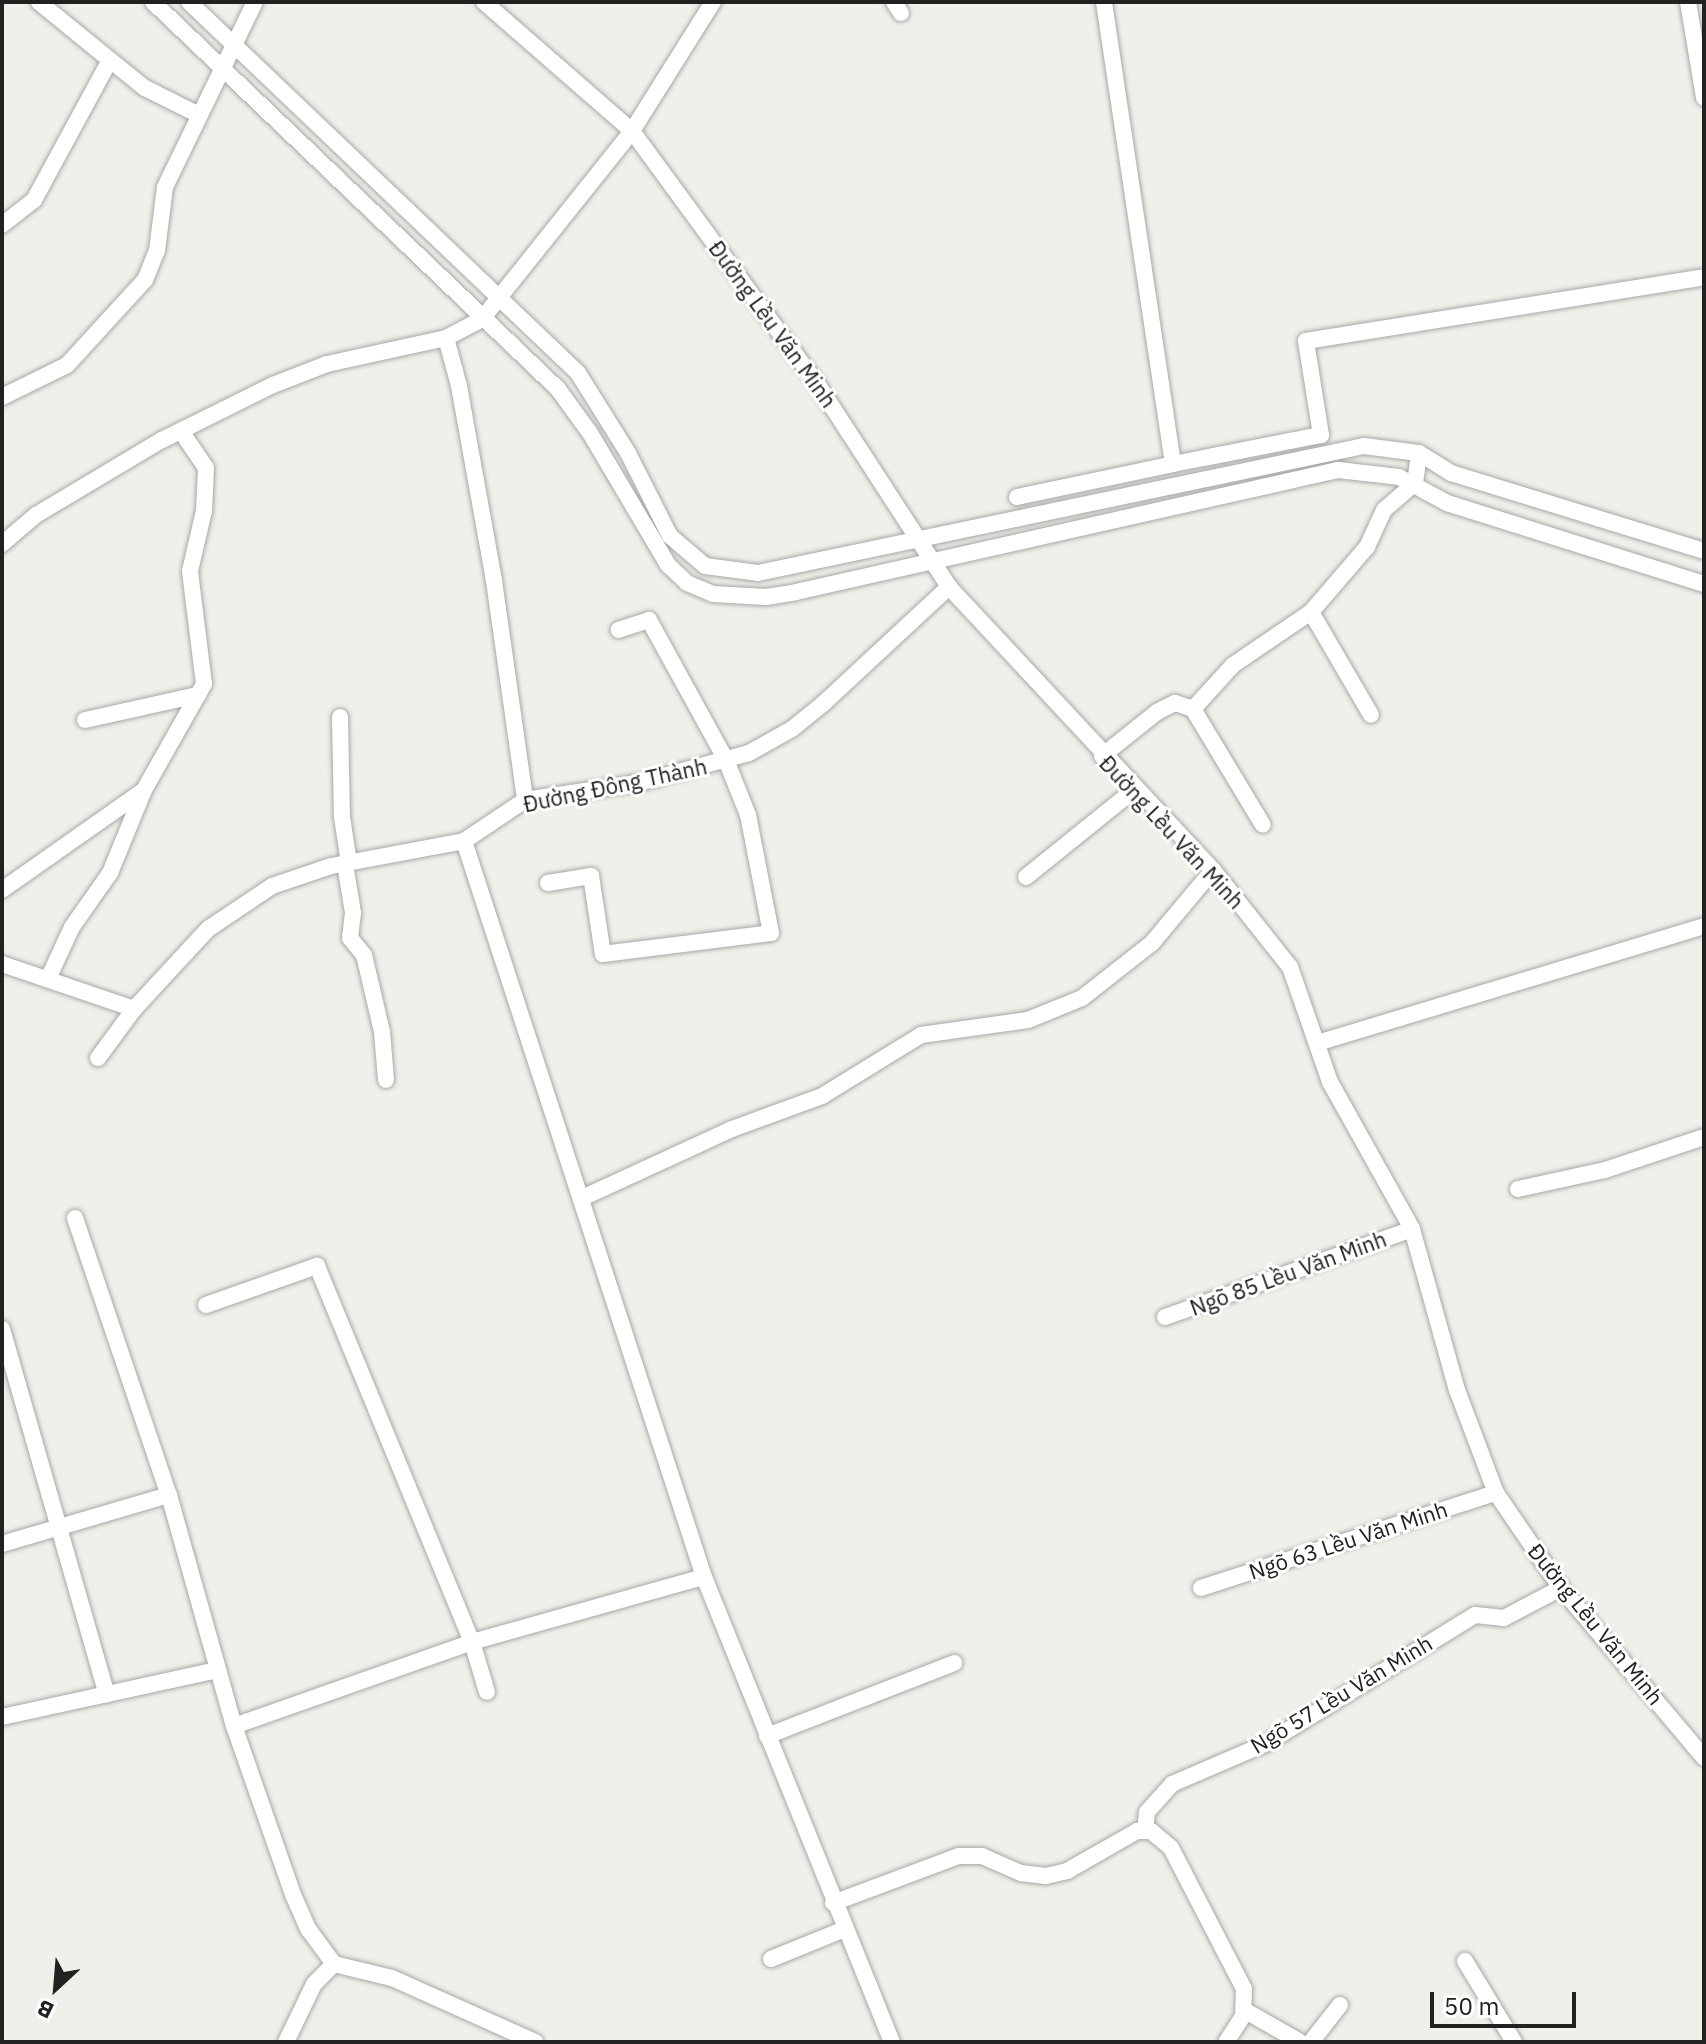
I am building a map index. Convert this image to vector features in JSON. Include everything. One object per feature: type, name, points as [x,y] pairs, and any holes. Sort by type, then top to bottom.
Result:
[{"type":"street","points":[[39,2],[145,88],[197,114]]},
{"type":"street","points":[[153,2],[222,64],[272,116],[558,389],[590,433],[621,492],[668,565],[687,583],[713,594],[766,597],[934,563],[1338,470],[1371,471],[1415,483],[1447,503],[1704,584]]},
{"type":"street","points":[[189,2],[578,373],[642,480],[670,536],[687,554],[722,572],[758,573],[1300,455],[1364,446],[1419,453],[1451,473],[1704,551]]},
{"type":"street","points":[[2,397],[67,365],[145,280],[157,251],[165,187],[197,114],[255,2]]},
{"type":"street","name":"Đường Lều Văn Minh","points":[[484,2],[632,131],[818,385],[949,587],[1102,756],[1213,870],[1290,967],[1330,1082],[1412,1229],[1457,1390],[1496,1493],[1561,1588],[1704,1758]]},
{"type":"street","points":[[2,544],[36,515],[181,431],[327,364],[446,338],[482,319],[502,298],[632,131],[713,2]]},
{"type":"street","points":[[1104,2],[1173,464]]},
{"type":"street","points":[[1688,2],[1704,98]]},
{"type":"street","points":[[2,225],[34,200],[110,60]]},
{"type":"street","points":[[272,116],[287,98]]},
{"type":"street","points":[[1017,497],[1321,435],[1306,341],[1704,277]]},
{"type":"street","points":[[446,338],[490,554],[525,800]]},
{"type":"street","points":[[48,979],[72,927],[127,841],[144,790],[198,695],[206,674],[190,571],[204,511],[206,468],[181,431]]},
{"type":"street","points":[[1193,709],[1233,665],[1311,612],[1367,547],[1384,510],[1415,483],[1419,453]]},
{"type":"street","points":[[621,492],[642,480]]},
{"type":"street","name":"Đường Đông Thành","points":[[98,1058],[134,1009],[208,929],[272,886],[347,864],[464,841],[525,800],[638,783],[726,760],[792,729],[949,587]]},
{"type":"street","points":[[1311,612],[1371,715]]},
{"type":"street","points":[[548,883],[591,876],[603,954],[771,933],[748,815],[726,760],[649,620],[619,630]]},
{"type":"street","points":[[85,720],[198,695]]},
{"type":"street","points":[[1102,756],[1157,712],[1175,703],[1193,709],[1263,825]]},
{"type":"street","points":[[340,717],[342,817],[353,913],[350,938],[364,955],[382,1032],[386,1080]]},
{"type":"street","points":[[2,890],[144,790]]},
{"type":"street","points":[[1026,877],[1134,790]]},
{"type":"street","points":[[464,841],[704,1577],[833,1903],[892,2042]]},
{"type":"street","points":[[582,1198],[732,1129],[822,1096],[921,1035],[1028,1020],[1082,998],[1152,943],[1213,870]]},
{"type":"street","points":[[1317,1043],[1704,926]]},
{"type":"street","points":[[2,964],[134,1009]]},
{"type":"street","points":[[1518,1189],[1605,1170],[1704,1137]]},
{"type":"street","points":[[75,1218],[169,1495],[234,1726],[294,1897],[334,1964],[392,1978],[535,2042]]},
{"type":"street","name":"Ngõ 85 Lều Văn Minh","points":[[1165,1317],[1412,1229]]},
{"type":"street","points":[[206,1305],[317,1266],[472,1642],[487,1692]]},
{"type":"street","points":[[2,1329],[107,1694]]},
{"type":"street","name":"Ngõ 63 Lều Văn Minh","points":[[1201,1588],[1496,1493]]},
{"type":"street","points":[[2,1544],[169,1495]]},
{"type":"street","points":[[234,1726],[472,1642],[704,1577]]},
{"type":"street","name":"Ngõ 57 Lều Văn Minh","points":[[1145,1831],[1147,1812],[1172,1784],[1267,1743],[1475,1615],[1504,1618],[1561,1588]]},
{"type":"street","points":[[767,1736],[954,1663]]},
{"type":"street","points":[[2,1717],[218,1670]]},
{"type":"street","points":[[833,1903],[959,1856],[982,1856],[1021,1873],[1046,1876],[1067,1871],[1121,1838],[1145,1831],[1164,1838],[1171,1848],[1244,1989],[1244,2010],[1226,2042]]},
{"type":"street","points":[[771,1959],[845,1929]]},
{"type":"street","points":[[1465,1961],[1514,2042]]},
{"type":"street","points":[[286,2042],[314,1984],[334,1964]]},
{"type":"street","points":[[1311,2042],[1340,2005]]},
{"type":"street","points":[[1244,2010],[1300,2042]]}]
